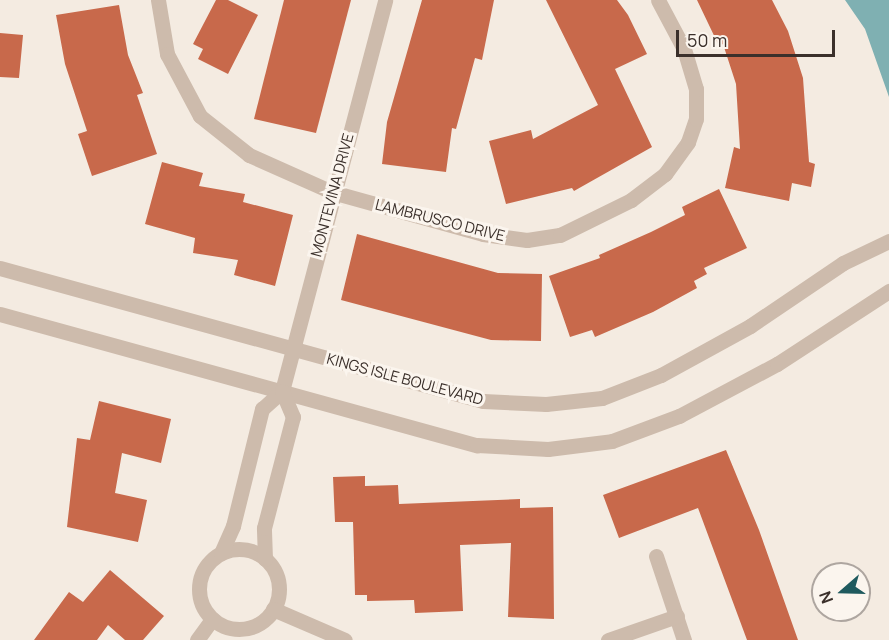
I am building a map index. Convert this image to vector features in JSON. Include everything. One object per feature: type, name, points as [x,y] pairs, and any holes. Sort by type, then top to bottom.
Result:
[{"type":"street","name":"LAMBRUSCO DRIVE","points":[[158,0],[167,54],[200,116],[249,155],[332,192],[483,234],[527,240],[560,235],[631,200],[678,159],[696,119],[692,70],[658,0]]},
{"type":"street","name":"MONTEVINA DRIVE","points":[[282,391],[332,192],[385,0]]},
{"type":"street","name":"KINGS ISLE BOULEVARD","points":[[0,268],[483,401],[546,404],[602,398],[671,370],[750,326],[843,262],[889,241]]},
{"type":"street","points":[[0,314],[477,445],[548,448],[612,441],[679,416],[777,364],[889,291]]},
{"type":"street","points":[[221,553],[233,526],[262,409],[282,391]]},
{"type":"street","points":[[266,559],[236,549],[221,553],[209,562],[199,591],[212,619],[241,629],[256,625],[273,609],[279,587],[266,559],[264,528],[293,417],[282,391]]},
{"type":"street","points":[[656,555],[684,640]]},
{"type":"street","points":[[273,609],[345,640]]},
{"type":"street","points":[[608,640],[677,616]]},
{"type":"street","points":[[196,640],[212,619]]},
{"type":"water","points":[[845,0],[889,0],[889,97],[865,29]]},
{"type":"building","points":[[216,0],[228,0],[258,15],[228,74],[198,59],[203,49],[193,44]]},
{"type":"building","points":[[284,0],[351,0],[316,133],[254,119]]},
{"type":"building","points":[[422,0],[494,0],[482,60],[475,58],[456,129],[452,128],[446,172],[382,164],[387,122]]},
{"type":"building","points":[[546,0],[617,0],[628,15],[647,54],[615,69],[652,147],[574,191],[572,188],[506,204],[489,141],[531,130],[533,139],[598,105]]},
{"type":"building","points":[[697,0],[772,0],[788,31],[803,78],[809,162],[815,164],[811,187],[792,183],[789,201],[725,188],[734,147],[740,149],[736,84],[723,44],[719,46]]},
{"type":"building","points":[[119,5],[128,55],[143,93],[137,95],[157,154],[92,176],[78,134],[87,131],[65,64],[56,15]]},
{"type":"building","points":[[0,33],[23,35],[19,78],[0,77]]},
{"type":"building","points":[[162,162],[203,173],[199,186],[245,194],[243,202],[293,215],[275,286],[234,275],[238,260],[193,253],[195,238],[145,224]]},
{"type":"building","points":[[719,189],[747,248],[704,268],[707,274],[694,281],[697,288],[653,312],[595,337],[592,330],[570,337],[549,276],[600,258],[599,255],[685,215],[682,207]]},
{"type":"building","points":[[357,234],[498,273],[542,274],[541,341],[491,340],[341,300]]},
{"type":"building","points":[[99,401],[171,419],[161,463],[122,453],[115,493],[147,500],[138,542],[67,527],[77,438],[90,440]]},
{"type":"building","points":[[726,450],[759,530],[798,640],[747,640],[698,508],[619,538],[603,495]]},
{"type":"building","points":[[365,476],[365,486],[398,485],[399,504],[520,499],[520,508],[553,507],[554,619],[508,617],[511,543],[460,545],[463,611],[415,613],[414,600],[367,601],[367,595],[355,595],[353,522],[335,522],[333,477]]},
{"type":"building","points":[[110,570],[164,616],[143,640],[125,640],[108,625],[97,640],[34,640],[69,592],[83,602]]}]
